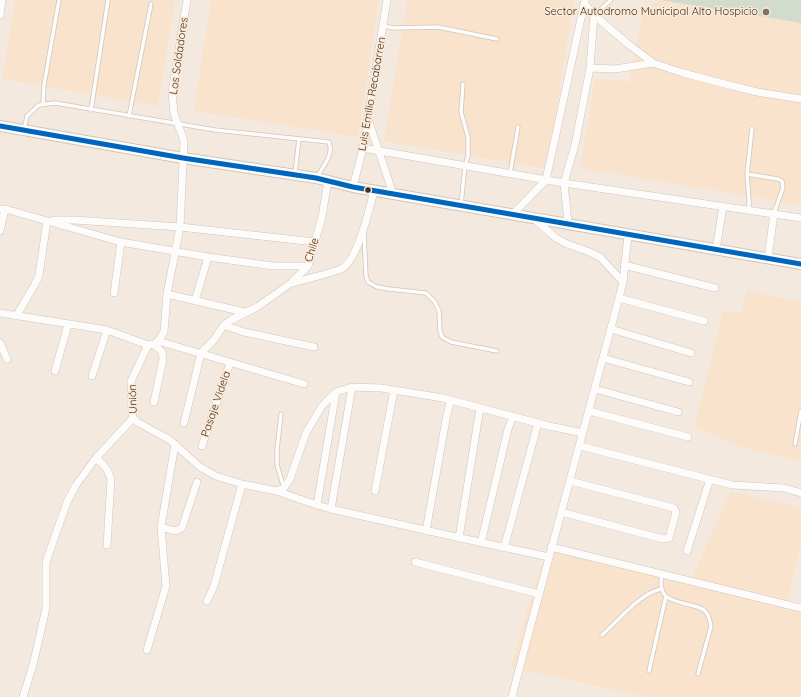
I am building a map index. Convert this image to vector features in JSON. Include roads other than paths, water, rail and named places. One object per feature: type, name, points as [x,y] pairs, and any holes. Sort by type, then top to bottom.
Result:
[{"type":"main road","points":[[0,126],[183,158],[328,180],[374,191],[801,264]]},
{"type":"street","points":[[0,15],[2,0]]},
{"type":"street","name":"Los Soldadores","points":[[183,158],[184,141],[174,113],[172,93],[187,0]]},
{"type":"street","name":"Luis Emilio Recabarren","points":[[353,187],[363,148],[387,0]]},
{"type":"street","points":[[585,2],[594,15],[653,63],[683,73],[757,92],[801,99]]},
{"type":"street","points":[[512,215],[546,180],[585,2]]},
{"type":"street","points":[[568,223],[564,183],[575,145],[590,68],[594,15]]},
{"type":"street","points":[[590,68],[615,69],[653,63]]},
{"type":"street","points":[[368,120],[393,194]]},
{"type":"street","points":[[363,148],[564,183],[749,209],[801,218]]},
{"type":"street","name":"Unión","points":[[183,158],[180,227],[167,294],[164,332],[153,343],[131,381],[133,418],[137,422],[170,440],[200,467],[216,476],[242,484],[276,491],[331,509],[549,557]]},
{"type":"street","name":"Chile","points":[[201,353],[213,341],[224,325],[230,320],[257,307],[290,283],[308,266],[315,242],[328,180]]},
{"type":"street","points":[[290,283],[341,269],[349,263],[364,228],[374,191]]},
{"type":"street","points":[[716,250],[723,206]]},
{"type":"street","points":[[0,231],[3,209],[121,242],[208,257],[273,266],[308,266]]},
{"type":"street","points":[[768,259],[774,214]]},
{"type":"street","points":[[532,218],[556,238],[600,257],[622,282]]},
{"type":"street","points":[[47,221],[74,220],[180,227],[315,242]]},
{"type":"street","points":[[17,315],[39,275],[47,221]]},
{"type":"street","points":[[512,697],[619,298],[628,235]]},
{"type":"street","points":[[114,293],[121,242]]},
{"type":"street","points":[[195,302],[208,257]]},
{"type":"street","points":[[624,265],[715,288]]},
{"type":"street","points":[[167,294],[195,302],[245,312]]},
{"type":"street","points":[[619,298],[704,321]]},
{"type":"street","points":[[0,313],[107,330],[153,343],[201,353],[304,384]]},
{"type":"street","points":[[55,371],[68,325]]},
{"type":"street","points":[[224,325],[244,332],[314,347]]},
{"type":"street","points":[[611,329],[691,353]]},
{"type":"street","points":[[92,376],[107,330]]},
{"type":"street","points":[[0,343],[7,359]]},
{"type":"street","points":[[153,343],[162,352],[163,359],[154,402]]},
{"type":"street","points":[[184,423],[201,353]]},
{"type":"street","points":[[603,358],[689,382]]},
{"type":"street","name":"Pasaje Videla","points":[[202,446],[230,362]]},
{"type":"street","points":[[331,509],[352,387]]},
{"type":"street","points":[[276,491],[284,488],[292,473],[306,433],[322,406],[336,392],[352,387],[394,390],[451,400],[538,423],[583,433]]},
{"type":"street","points":[[595,389],[678,412]]},
{"type":"street","points":[[375,491],[394,390]]},
{"type":"street","points":[[317,505],[336,392]]},
{"type":"street","points":[[426,531],[446,414],[451,400]]},
{"type":"street","points":[[459,538],[480,408]]},
{"type":"street","points":[[589,411],[688,437]]},
{"type":"street","points":[[482,543],[508,429],[513,416]]},
{"type":"street","points":[[23,697],[33,665],[46,608],[46,562],[72,492],[96,458],[133,418]]},
{"type":"street","points":[[504,548],[538,423]]},
{"type":"street","points":[[147,650],[166,586],[162,527],[175,444]]},
{"type":"street","points":[[580,446],[732,485],[784,488],[801,492]]},
{"type":"street","points":[[96,458],[105,465],[111,479],[107,545]]},
{"type":"street","points":[[687,551],[710,479]]},
{"type":"street","points":[[562,512],[663,539],[669,538],[676,512],[674,508],[570,480]]},
{"type":"street","points":[[162,527],[175,531],[182,528],[197,482]]},
{"type":"street","points":[[207,601],[214,586],[242,484]]},
{"type":"street","points":[[552,548],[801,608]]},
{"type":"street","points":[[415,562],[539,594]]},
{"type":"lane","points":[[43,104],[44,85],[59,0]]},
{"type":"lane","points":[[91,110],[108,0]]},
{"type":"lane","points":[[594,15],[611,0]]},
{"type":"lane","points":[[129,116],[151,4]]},
{"type":"lane","points":[[383,26],[394,28],[438,27],[497,38]]},
{"type":"lane","points":[[461,206],[465,166],[468,156],[468,137],[461,112],[462,84]]},
{"type":"lane","points":[[24,130],[27,116],[39,104],[55,103],[215,130],[328,142],[330,154],[316,178]]},
{"type":"lane","points":[[510,174],[518,127]]},
{"type":"lane","points":[[749,209],[750,200],[747,174],[752,128]]},
{"type":"lane","points":[[295,175],[299,139]]},
{"type":"lane","points":[[747,174],[782,181],[782,188],[774,214]]},
{"type":"lane","points":[[364,228],[366,276],[368,282],[376,287],[426,293],[435,302],[439,311],[440,331],[442,337],[451,342],[497,352]]},
{"type":"lane","points":[[795,444],[801,411]]},
{"type":"lane","points":[[281,414],[277,465],[284,488]]},
{"type":"lane","points":[[662,574],[661,588],[666,596],[672,600],[701,608],[706,612],[709,618],[711,626],[698,674]]},
{"type":"lane","points":[[602,636],[643,597],[654,590],[661,588]]},
{"type":"lane","points":[[649,671],[666,596]]},
{"type":"place","name":"Sector Autodromo Municipal Alto Hospicio","points":[[766,12]]}]
